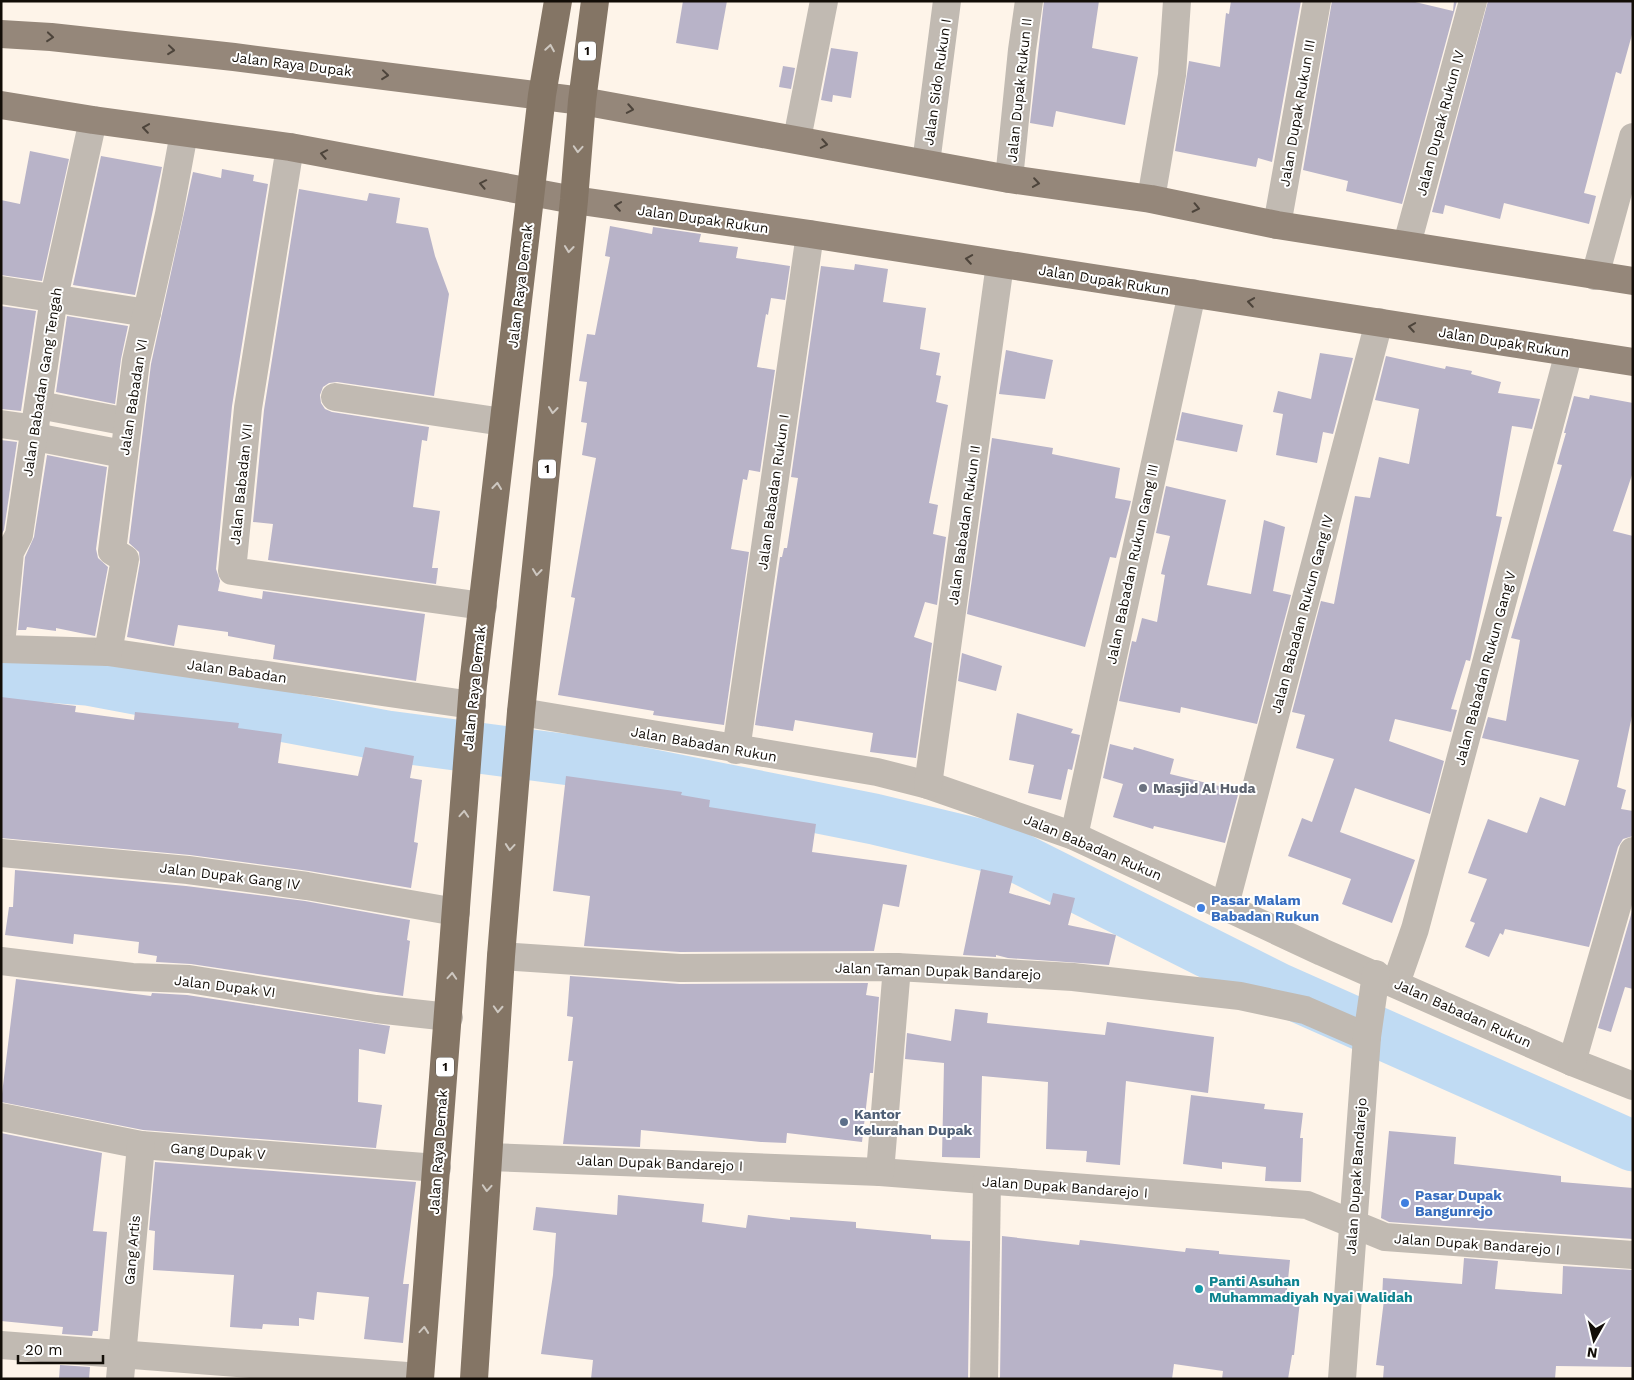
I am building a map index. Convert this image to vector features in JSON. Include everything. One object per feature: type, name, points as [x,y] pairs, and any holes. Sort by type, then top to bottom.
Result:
[{"type":"highway","name":"Jalan Raya Demak","points":[[420,1378],[438,1168],[472,706],[503,422],[542,95],[558,1]]},
{"type":"highway","name":"1","points":[[474,1379],[501,956],[519,738],[574,200],[582,101],[595,1]]},
{"type":"main road","name":"Jalan Raya Dupak","points":[[1,34],[51,37],[234,57],[582,101]]},
{"type":"main road","points":[[582,101],[926,162],[1009,179],[1151,199],[1277,225],[1633,281]]},
{"type":"main road","points":[[1,105],[93,120],[290,147],[574,200]]},
{"type":"main road","name":"Jalan Dupak Rukun","points":[[574,200],[810,234],[1633,362]]},
{"type":"street","points":[[797,139],[824,1]]},
{"type":"street","name":"Jalan Sido Rukun I","points":[[926,162],[947,1]]},
{"type":"street","name":"Jalan Dupak Rukun II","points":[[1009,179],[1029,1]]},
{"type":"street","points":[[1151,199],[1172,75],[1177,1]]},
{"type":"street","name":"Jalan Dupak Rukun III","points":[[1277,225],[1317,1]]},
{"type":"street","name":"Jalan Dupak Rukun IV","points":[[1407,244],[1473,1]]},
{"type":"street","name":"Jalan Babadan Gang Tengah","points":[[1,645],[10,552],[19,535],[37,423],[54,297],[93,120]]},
{"type":"street","name":"Jalan Babadan VI","points":[[108,652],[125,559],[112,551],[136,361],[169,214],[184,133]]},
{"type":"street","points":[[1595,276],[1633,137]]},
{"type":"street","name":"Jalan Babadan VII","points":[[290,147],[248,408],[232,571],[483,606]]},
{"type":"street","name":"Jalan Babadan Rukun I","points":[[736,750],[810,234]]},
{"type":"street","name":"Jalan Babadan Rukun II","points":[[928,785],[1000,264]]},
{"type":"street","points":[[1,290],[147,313]]},
{"type":"street","name":"Jalan Babadan Rukun Gang III","points":[[1074,836],[1192,293]]},
{"type":"street","name":"Jalan Babadan Rukun Gang IV","points":[[1225,905],[1379,322]]},
{"type":"street","name":"Jalan Babadan Rukun Gang V","points":[[1382,982],[1415,929],[1569,352]]},
{"type":"street","points":[[335,397],[503,422]]},
{"type":"street","points":[[1,424],[128,422]]},
{"type":"street","points":[[37,423],[123,454]]},
{"type":"street","name":"Jalan Babadan","points":[[1,649],[108,652],[472,706]]},
{"type":"street","name":"Jalan Babadan Rukun","points":[[519,738],[736,750],[877,772],[928,785],[1074,836],[1225,905],[1382,982],[1633,1086]]},
{"type":"street","points":[[1572,1062],[1633,851]]},
{"type":"street","name":"Jalan Dupak Gang IV","points":[[1,853],[188,870],[307,886],[456,912]]},
{"type":"street","name":"Jalan Taman Dupak Bandarejo","points":[[501,956],[680,968],[897,967],[1073,977],[1240,996],[1305,1010],[1368,1034]]},
{"type":"street","name":"Jalan Dupak VI","points":[[1,961],[132,977],[189,979],[376,1008],[449,1017]]},
{"type":"street","points":[[880,1172],[897,967]]},
{"type":"street","name":"Jalan Dupak Bandarejo","points":[[1342,1379],[1352,1223],[1368,1034],[1382,982]]},
{"type":"street","name":"Gang Dupak V","points":[[1,1118],[141,1145],[438,1168]]},
{"type":"street","name":"Gang Artis","points":[[121,1367],[141,1145]]},
{"type":"street","name":"Jalan Dupak Bandarejo I","points":[[489,1157],[880,1172],[1307,1205],[1385,1237],[1633,1255]]},
{"type":"street","points":[[984,1379],[987,1181]]},
{"type":"street","points":[[1,1345],[121,1367],[420,1378]]},
{"type":"building","points":[[683,1],[727,1],[718,50],[676,43]]},
{"type":"building","points":[[1044,1],[1099,1],[1092,48],[1138,57],[1125,125],[1056,111],[1053,127],[1030,123]]},
{"type":"building","points":[[1231,1],[1301,1],[1272,162],[1258,158],[1256,167],[1175,151],[1189,61],[1220,67],[1226,13],[1229,14]]},
{"type":"building","points":[[1332,1],[1411,1],[1453,11],[1454,1],[1457,1],[1402,204],[1346,191],[1348,181],[1303,170]]},
{"type":"building","points":[[1488,1],[1633,1],[1633,31],[1621,74],[1616,72],[1584,193],[1596,196],[1589,224],[1504,203],[1500,219],[1445,205],[1443,214],[1432,212]]},
{"type":"building","points":[[831,48],[858,52],[851,98],[833,95],[832,102],[821,100]]},
{"type":"building","points":[[783,66],[795,68],[791,89],[779,87]]},
{"type":"building","points":[[30,151],[69,159],[42,281],[1,275],[1,200],[20,204]]},
{"type":"building","points":[[101,156],[162,167],[135,295],[73,285]]},
{"type":"building","points":[[222,169],[254,175],[253,181],[268,184],[232,406],[216,569],[220,581],[218,591],[262,599],[263,591],[425,614],[416,681],[273,659],[275,645],[228,636],[228,632],[178,625],[174,646],[127,637],[140,562],[139,552],[129,543],[151,364],[193,172],[221,178]]},
{"type":"building","points":[[299,189],[367,201],[369,193],[400,198],[396,223],[428,228],[435,256],[449,294],[434,396],[337,382],[329,383],[323,387],[320,395],[321,403],[325,409],[332,412],[429,427],[427,441],[422,440],[413,507],[440,511],[432,568],[438,568],[436,584],[268,560],[273,524],[253,522],[264,410]]},
{"type":"building","points":[[610,226],[652,234],[653,227],[701,234],[699,242],[738,247],[736,258],[790,266],[785,300],[771,298],[768,315],[766,314],[757,367],[775,370],[760,472],[749,470],[747,480],[743,479],[731,549],[749,552],[724,725],[653,715],[654,711],[558,695],[575,598],[571,597],[596,458],[582,455],[587,423],[581,422],[587,382],[579,381],[587,334],[595,335],[610,257],[605,256]]},
{"type":"building","points":[[855,264],[888,269],[883,302],[926,308],[920,349],[940,353],[936,375],[941,376],[936,402],[948,405],[929,503],[938,505],[933,534],[946,537],[937,605],[925,602],[914,637],[932,643],[916,758],[870,752],[873,733],[795,720],[793,731],[755,725],[780,557],[782,557],[784,548],[787,548],[798,478],[791,477],[821,266],[854,270]]},
{"type":"building","points":[[1,306],[36,311],[21,411],[1,409]]},
{"type":"building","points":[[67,316],[128,326],[115,404],[56,392]]},
{"type":"building","points":[[1006,350],[1053,360],[1045,399],[999,394]]},
{"type":"building","points":[[1320,353],[1353,358],[1333,434],[1323,432],[1317,463],[1276,455],[1283,414],[1273,412],[1278,391],[1311,399]]},
{"type":"building","points":[[1386,356],[1445,369],[1446,366],[1472,371],[1471,374],[1501,382],[1498,393],[1540,399],[1532,429],[1512,426],[1496,516],[1502,517],[1470,661],[1466,660],[1451,709],[1457,710],[1451,732],[1395,719],[1389,741],[1444,761],[1430,814],[1355,788],[1340,832],[1415,860],[1392,923],[1342,904],[1351,879],[1288,856],[1302,818],[1312,822],[1334,759],[1296,748],[1305,715],[1292,712],[1321,601],[1334,604],[1355,496],[1370,498],[1379,457],[1409,464],[1419,409],[1375,400]]},
{"type":"building","points":[[1590,395],[1633,403],[1633,472],[1613,531],[1633,536],[1633,711],[1617,787],[1626,790],[1621,809],[1633,811],[1633,836],[1623,839],[1618,847],[1589,947],[1505,929],[1503,935],[1500,933],[1489,957],[1465,947],[1475,923],[1470,921],[1487,879],[1468,873],[1488,819],[1527,833],[1540,797],[1565,806],[1579,760],[1482,738],[1488,717],[1506,721],[1520,640],[1511,638],[1562,465],[1557,464],[1574,396],[1589,399]]},
{"type":"building","points":[[1182,412],[1243,425],[1237,452],[1176,440]]},
{"type":"building","points":[[992,438],[1053,448],[1052,454],[1120,468],[1115,498],[1131,501],[1116,558],[1110,557],[1085,647],[967,614]]},
{"type":"building","points":[[1,440],[17,442],[4,530],[1,535]]},
{"type":"building","points":[[47,455],[107,467],[96,549],[98,558],[108,567],[95,636],[56,628],[56,631],[27,627],[26,630],[18,630],[25,557],[34,537]]},
{"type":"building","points":[[1166,486],[1226,500],[1207,585],[1251,594],[1264,520],[1285,527],[1273,591],[1291,595],[1257,724],[1181,707],[1180,713],[1119,701],[1132,641],[1136,642],[1142,618],[1157,622],[1165,575],[1161,574],[1170,536],[1156,533]]},
{"type":"building","points":[[962,653],[1002,666],[996,691],[958,681]]},
{"type":"building","points":[[1,697],[76,706],[75,712],[134,720],[135,712],[239,723],[238,728],[282,734],[278,763],[358,776],[365,747],[414,756],[410,778],[422,780],[414,842],[418,843],[411,888],[309,871],[190,855],[1,838]]},
{"type":"building","points":[[1017,713],[1073,729],[1071,733],[1080,735],[1072,770],[1068,769],[1061,800],[1028,793],[1034,765],[1009,760]]},
{"type":"building","points":[[1110,744],[1133,750],[1134,747],[1174,759],[1170,774],[1239,791],[1225,843],[1154,826],[1153,829],[1113,817],[1123,784],[1103,778]]},
{"type":"building","points":[[566,776],[682,792],[681,795],[710,800],[709,807],[816,824],[812,852],[907,865],[899,907],[883,904],[874,951],[680,952],[584,946],[590,896],[553,891]]},
{"type":"building","points":[[981,869],[1013,876],[1009,893],[1050,905],[1053,893],[1075,898],[1068,925],[1116,935],[1109,965],[1008,958],[996,955],[996,957],[963,955]]},
{"type":"building","points":[[15,870],[186,886],[305,901],[410,920],[407,940],[410,941],[403,996],[191,964],[156,962],[157,956],[138,953],[139,942],[74,934],[73,944],[5,935],[9,907],[13,907]]},
{"type":"building","points":[[1633,908],[1633,989],[1625,987],[1611,1032],[1598,1028]]},
{"type":"building","points":[[570,976],[680,984],[868,983],[866,995],[879,997],[873,1073],[870,1073],[862,1142],[787,1133],[786,1143],[761,1142],[641,1130],[640,1147],[563,1144],[573,1061],[568,1061],[573,1017],[567,1016]]},
{"type":"building","points":[[16,979],[151,996],[152,993],[187,995],[390,1026],[385,1054],[359,1049],[358,1102],[382,1105],[376,1148],[143,1130],[1,1102]]},
{"type":"building","points":[[955,1009],[988,1013],[987,1023],[1105,1035],[1107,1022],[1214,1037],[1208,1093],[1126,1081],[1120,1165],[1086,1162],[1087,1151],[1046,1149],[1048,1082],[982,1076],[980,1158],[942,1157],[944,1063],[905,1059],[907,1033],[951,1041]]},
{"type":"building","points":[[1191,1095],[1265,1104],[1264,1109],[1303,1113],[1300,1138],[1303,1138],[1301,1182],[1265,1181],[1266,1167],[1222,1162],[1222,1169],[1183,1164]]},
{"type":"building","points":[[1389,1131],[1456,1137],[1454,1164],[1561,1176],[1561,1182],[1633,1188],[1633,1239],[1389,1222],[1381,1218]]},
{"type":"building","points":[[1,1133],[102,1153],[93,1231],[107,1232],[98,1331],[93,1331],[92,1336],[62,1334],[63,1327],[1,1321]]},
{"type":"building","points":[[155,1162],[416,1182],[403,1284],[409,1284],[403,1343],[364,1339],[369,1297],[317,1292],[314,1320],[299,1318],[299,1326],[263,1324],[262,1329],[230,1327],[234,1275],[153,1270],[155,1231],[149,1230]]},
{"type":"building","points":[[618,1195],[704,1204],[702,1222],[746,1228],[748,1215],[790,1220],[790,1217],[856,1222],[856,1228],[931,1235],[931,1239],[970,1241],[968,1379],[591,1379],[593,1360],[541,1354],[553,1275],[556,1233],[533,1230],[536,1207],[617,1215]]},
{"type":"building","points":[[1002,1236],[1079,1245],[1080,1240],[1185,1252],[1186,1248],[1219,1251],[1219,1254],[1290,1260],[1286,1300],[1300,1301],[1294,1355],[1292,1355],[1288,1379],[1222,1379],[1223,1371],[1174,1364],[1172,1379],[1000,1379]]},
{"type":"building","points":[[1464,1258],[1498,1261],[1495,1289],[1562,1294],[1563,1266],[1633,1270],[1633,1367],[1556,1366],[1555,1379],[1383,1379],[1384,1366],[1376,1365],[1384,1300],[1382,1300],[1383,1278],[1462,1284]]},
{"type":"building","points":[[60,1365],[90,1367],[89,1379],[59,1379]]},
{"type":"waterway","points":[[1,687],[35,676],[87,680],[387,736],[593,763],[874,819],[1003,850],[1278,988],[1633,1146]]},
{"type":"place","name":"Masjid Al Huda","points":[[1143,788]]},
{"type":"place","name":"Pasar Malam Babadan Rukun","points":[[1201,908]]},
{"type":"place","name":"Kantor Kelurahan Dupak","points":[[844,1122]]},
{"type":"place","name":"Pasar Dupak Bangunrejo","points":[[1405,1203]]},
{"type":"place","name":"Panti Asuhan Muhammadiyah Nyai Walidah","points":[[1199,1289]]}]
